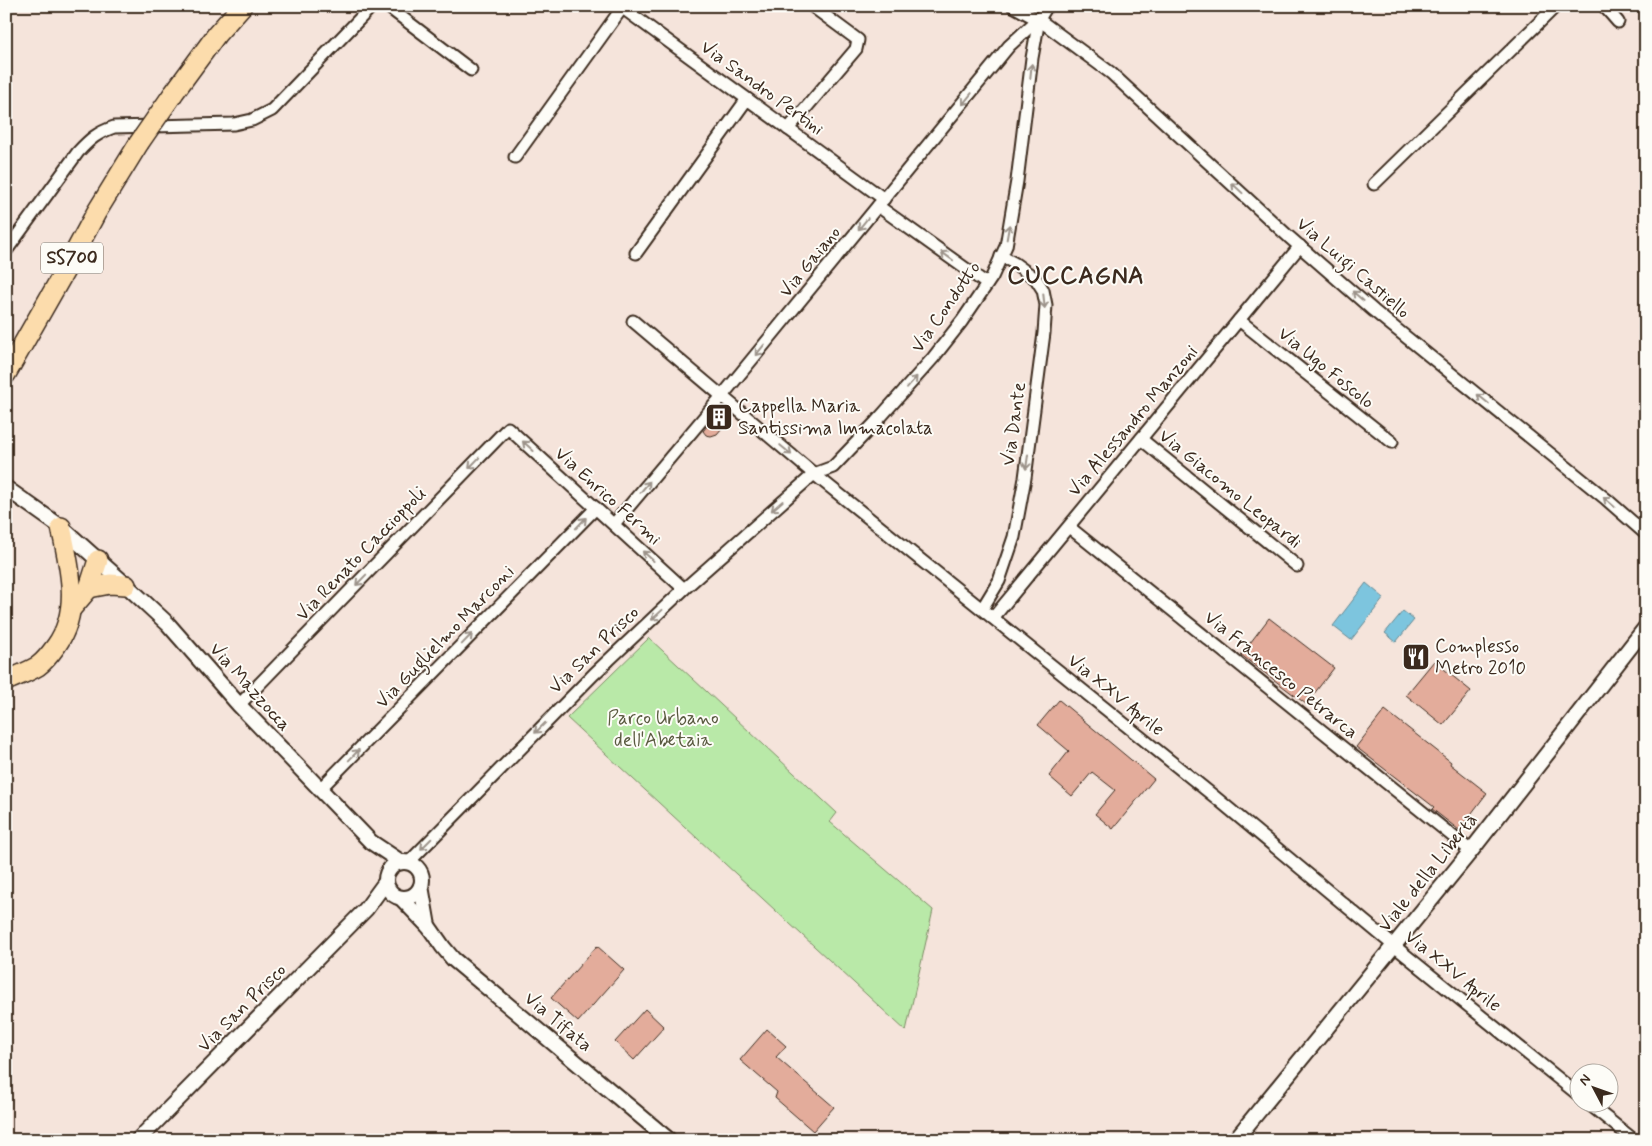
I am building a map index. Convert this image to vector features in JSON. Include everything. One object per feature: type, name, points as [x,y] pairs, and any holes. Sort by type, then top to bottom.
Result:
[{"type":"highway","name":"SS700","points":[[6,374],[96,213],[139,143],[217,34],[242,6]]},
{"type":"highway","points":[[9,679],[39,665],[60,640],[67,624],[70,609],[71,578],[60,527]]},
{"type":"highway","points":[[71,578],[83,566],[98,560]]},
{"type":"highway","points":[[70,609],[89,588],[98,560]]},
{"type":"highway","points":[[89,588],[110,584],[126,585]]},
{"type":"street","points":[[6,251],[88,140],[100,132],[114,127],[234,124],[252,120],[272,110],[372,6]]},
{"type":"street","points":[[387,6],[471,70]]},
{"type":"street","points":[[788,129],[856,48],[858,40],[812,6]]},
{"type":"street","name":"Via Luigi Castiello","points":[[1013,6],[1039,16],[1111,73],[1374,311],[1606,499],[1646,534]]},
{"type":"street","points":[[1374,184],[1556,6]]},
{"type":"street","points":[[1604,6],[1618,22]]},
{"type":"street","points":[[516,157],[621,7]]},
{"type":"street","name":"Via Sandro Pertini","points":[[621,7],[788,129],[987,284]]},
{"type":"street","name":"Via Gaiano","points":[[614,524],[722,396],[1009,46],[1039,16]]},
{"type":"street","name":"Via Condotto","points":[[814,474],[833,467],[933,358],[962,321],[987,284],[1006,246],[1039,16]]},
{"type":"street","points":[[636,253],[747,99]]},
{"type":"street","name":"Via Alessandro Manzoni","points":[[993,618],[1300,246]]},
{"type":"street","name":"Via Dante","points":[[982,609],[999,581],[1014,537],[1025,478],[1046,305],[1043,290],[1036,279],[1014,262],[1001,256]]},
{"type":"street","name":"Via XXV Aprile","points":[[633,320],[814,474],[1215,797],[1393,945],[1570,1088]]},
{"type":"street","name":"Via Ugo Foscolo","points":[[1239,320],[1392,442]]},
{"type":"street","name":"Via Enrico Fermi","points":[[508,428],[684,589]]},
{"type":"street","name":"Via Renato Caccioppoli","points":[[239,704],[508,428]]},
{"type":"street","name":"Via Giacomo Leopardi","points":[[1141,439],[1297,566]]},
{"type":"street","name":"Via San Prisco","points":[[405,862],[594,674],[684,589],[814,474]]},
{"type":"street","name":"Via Mazzocca","points":[[6,488],[60,527],[168,624],[239,704],[371,842],[405,862]]},
{"type":"street","name":"Via Guglielmo Marconi","points":[[320,790],[596,508]]},
{"type":"street","name":"Via Francesco Petrarca","points":[[1068,527],[1471,851]]},
{"type":"street","name":"Viale della Libertà","points":[[1236,1140],[1471,851],[1646,626]]},
{"type":"street","name":"Via Mazzocca","points":[[371,842],[386,878]]},
{"type":"street","points":[[405,862],[413,864],[420,872],[421,886],[413,896],[398,897],[391,893],[386,878],[392,866],[405,862]]},
{"type":"street","name":"Via San Prisco","points":[[142,1136],[366,909],[386,878]]},
{"type":"street","name":"Via Tifata","points":[[421,886],[429,927]]},
{"type":"street","name":"Via San Prisco","points":[[366,909],[398,897]]},
{"type":"street","name":"Via Tifata","points":[[398,897],[429,927],[453,959],[669,1140]]},
{"type":"street","points":[[1602,1114],[1634,1140]]},
{"type":"green space","name":"Parco Urbano dell'Abetaia","points":[[649,638],[837,813],[830,822],[933,910],[906,1031],[567,718]]},
{"type":"water","points":[[1366,583],[1384,598],[1351,640],[1333,626]]},
{"type":"water","points":[[1403,611],[1414,620],[1396,642],[1385,633]]},
{"type":"building","name":"Cappella Maria Santissima Immacolata","points":[[723,407],[733,415],[717,434],[706,435],[703,431]]},
{"type":"building","points":[[1269,618],[1334,668],[1306,704],[1241,655]]},
{"type":"building","points":[[1434,661],[1471,691],[1443,725],[1406,695]]},
{"type":"building","points":[[1059,700],[1154,779],[1113,829],[1095,814],[1115,790],[1092,772],[1072,796],[1049,776],[1069,751],[1038,725]]},
{"type":"building","points":[[1385,710],[1487,793],[1459,830],[1432,809],[1434,807],[1356,747]]},
{"type":"building","points":[[597,946],[624,970],[578,1022],[551,998]]},
{"type":"building","points":[[645,1009],[664,1027],[634,1060],[615,1042]]},
{"type":"building","points":[[767,1029],[786,1046],[776,1057],[834,1107],[813,1131],[775,1098],[777,1092],[740,1060]]},
{"type":"place","name":"Cappella Maria Santissima Immacolata","points":[[719,417]]},
{"type":"place","name":"Complesso Metro 2010","points":[[1416,657]]},
{"type":"district","name":"CUCCAGNA","points":[[1076,276]]}]
